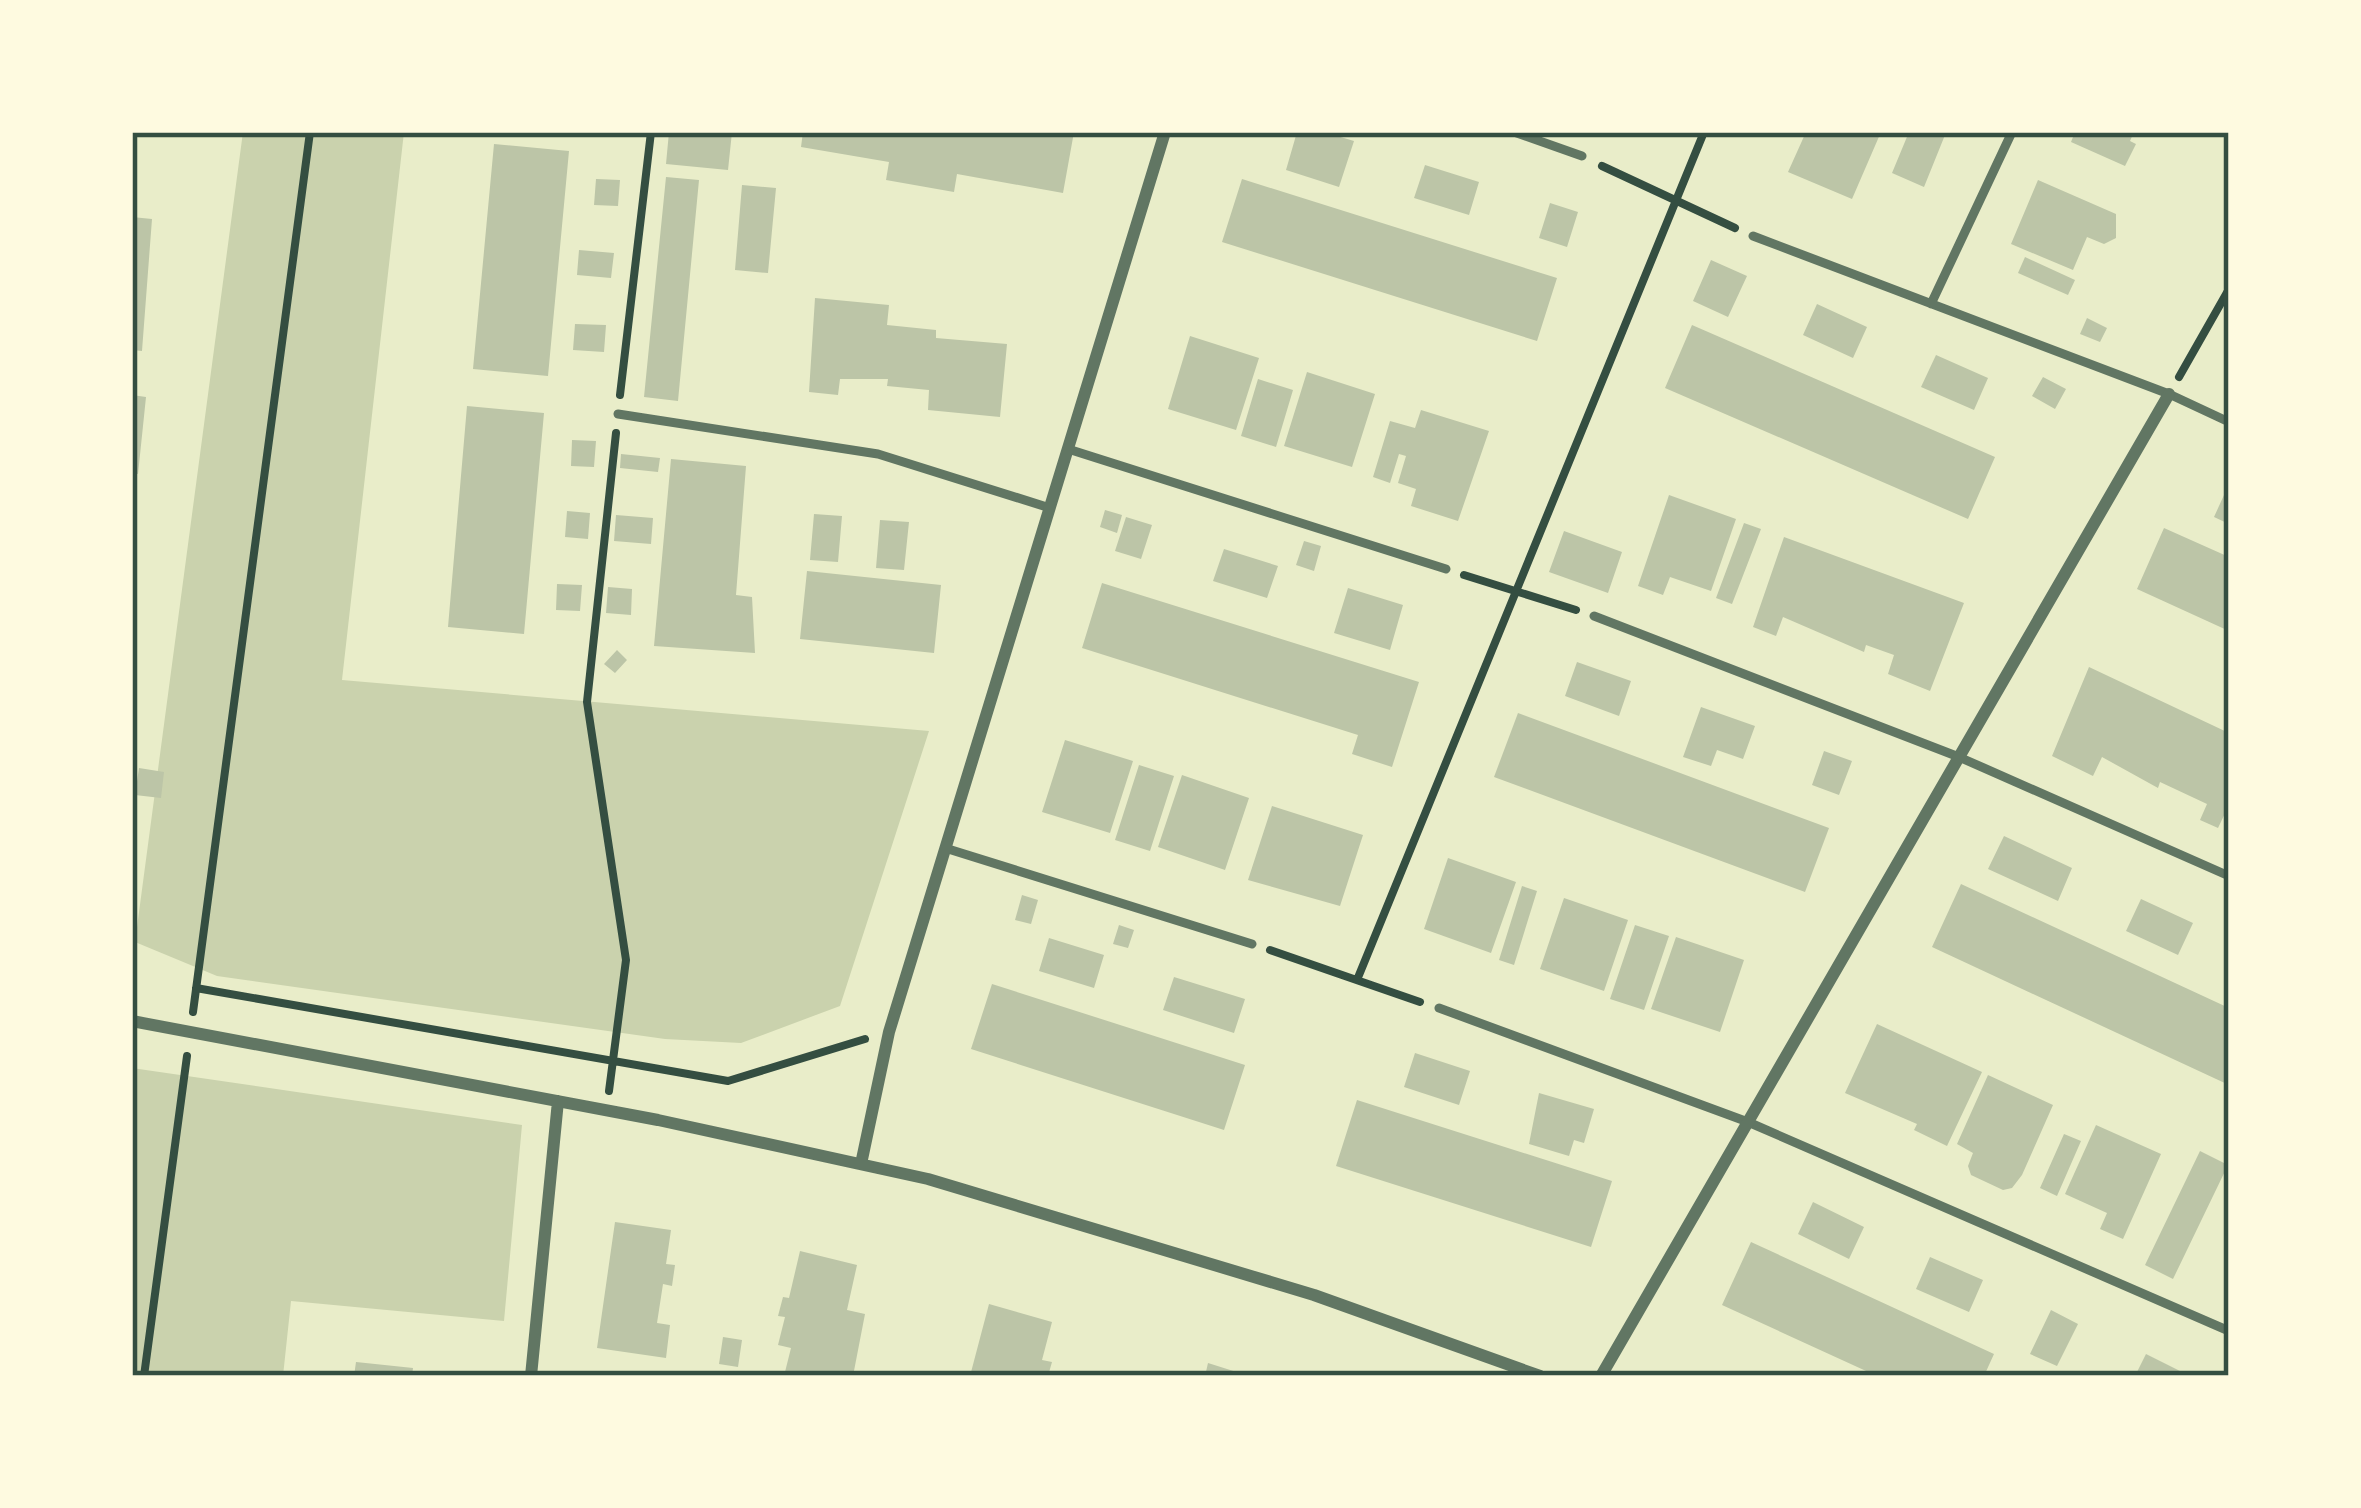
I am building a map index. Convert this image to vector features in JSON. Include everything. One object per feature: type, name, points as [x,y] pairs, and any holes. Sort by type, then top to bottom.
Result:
[{"type":"street","points":[[861,1164],[889,1032],[1165,132]]},
{"type":"street","points":[[1601,1376],[2169,394]]},
{"type":"street","points":[[132,1022],[607,1110],[928,1179],[1314,1295],[1540,1376]]},
{"type":"street","points":[[530,1376],[558,1101]]},
{"type":"lane","points":[[1514,132],[1582,156]]},
{"type":"lane","points":[[1930,304],[2012,132]]},
{"type":"lane","points":[[1753,236],[2169,394],[2229,422]]},
{"type":"lane","points":[[618,414],[878,454],[1050,508]]},
{"type":"lane","points":[[1068,449],[1446,569]]},
{"type":"lane","points":[[1594,616],[1959,758],[2229,876]]},
{"type":"lane","points":[[945,848],[1252,944]]},
{"type":"lane","points":[[1439,1008],[1748,1122],[2229,1331]]},
{"type":"path","points":[[144,1376],[310,132]]},
{"type":"path","points":[[607,1110],[626,961],[586,702],[651,132]]},
{"type":"path","points":[[1357,980],[1704,132]]},
{"type":"path","points":[[1582,156],[1753,236]]},
{"type":"path","points":[[2169,394],[2229,290]]},
{"type":"path","points":[[1446,569],[1594,616]]},
{"type":"path","points":[[1252,944],[1439,1008]]},
{"type":"path","points":[[196,988],[728,1081],[889,1032]]},
{"type":"green space","points":[[243,132],[404,132],[342,680],[929,731],[840,1006],[741,1043],[665,1039],[217,976],[135,942]]},
{"type":"green space","points":[[132,1068],[522,1125],[504,1321],[291,1301],[283,1376],[132,1376]]},
{"type":"building","points":[[669,132],[732,132],[728,170],[666,164]]},
{"type":"building","points":[[803,132],[1074,132],[1063,193],[957,174],[954,192],[886,180],[889,162],[801,147]]},
{"type":"building","points":[[1297,132],[1324,132],[1354,141],[1339,187],[1286,170]]},
{"type":"building","points":[[1806,132],[1881,132],[1852,199],[1788,172]]},
{"type":"building","points":[[1909,132],[1945,135],[1924,187],[1892,173]]},
{"type":"building","points":[[2075,132],[2134,132],[2130,141],[2136,144],[2125,166],[2071,142]]},
{"type":"building","points":[[494,144],[569,151],[548,376],[473,369]]},
{"type":"building","points":[[1425,165],[1479,182],[1469,215],[1414,198]]},
{"type":"building","points":[[666,177],[699,180],[678,401],[644,397]]},
{"type":"building","points":[[596,179],[620,180],[618,206],[594,205]]},
{"type":"building","points":[[1242,179],[1557,278],[1537,341],[1222,242]]},
{"type":"building","points":[[2038,180],[2116,214],[2116,238],[2104,244],[2087,237],[2073,270],[2011,244]]},
{"type":"building","points":[[742,185],[776,188],[768,273],[735,270]]},
{"type":"building","points":[[1550,203],[1578,212],[1567,247],[1539,238]]},
{"type":"building","points":[[132,217],[152,219],[142,351],[132,350]]},
{"type":"building","points":[[579,250],[614,253],[611,278],[577,275]]},
{"type":"building","points":[[2025,257],[2075,280],[2068,295],[2018,273]]},
{"type":"building","points":[[1711,260],[1747,276],[1728,317],[1693,301]]},
{"type":"building","points":[[815,298],[889,305],[887,325],[936,330],[936,338],[1007,344],[1000,417],[928,410],[929,390],[887,386],[888,379],[840,379],[838,395],[809,392]]},
{"type":"building","points":[[1817,304],[1867,327],[1853,358],[1803,335]]},
{"type":"building","points":[[2087,318],[2107,328],[2100,342],[2080,334]]},
{"type":"building","points":[[575,324],[606,325],[604,352],[573,350]]},
{"type":"building","points":[[1692,325],[1995,457],[1968,519],[1665,388]]},
{"type":"building","points":[[1190,336],[1259,358],[1236,430],[1168,409]]},
{"type":"building","points":[[1936,355],[1988,378],[1974,410],[1921,387]]},
{"type":"building","points":[[1307,372],[1375,394],[1352,467],[1284,446]]},
{"type":"building","points":[[2043,377],[2066,389],[2055,409],[2032,396]]},
{"type":"building","points":[[1258,379],[1293,390],[1276,447],[1241,436]]},
{"type":"building","points":[[132,395],[146,397],[138,474],[132,473]]},
{"type":"building","points":[[467,406],[544,413],[524,634],[448,627]]},
{"type":"building","points":[[1421,410],[1489,431],[1458,521],[1411,506],[1416,489],[1398,483],[1406,456],[1399,454],[1390,483],[1373,477],[1390,421],[1415,428]]},
{"type":"building","points":[[572,440],[596,441],[594,467],[571,466]]},
{"type":"building","points":[[621,454],[660,458],[658,472],[620,468]]},
{"type":"building","points":[[671,459],[746,466],[736,595],[752,597],[755,653],[654,646]]},
{"type":"building","points":[[2229,484],[2229,524],[2214,517]]},
{"type":"building","points":[[1669,495],[1736,519],[1711,591],[1670,577],[1663,595],[1638,586]]},
{"type":"building","points":[[1105,510],[1122,515],[1117,533],[1100,527]]},
{"type":"building","points":[[567,511],[590,513],[588,539],[565,537]]},
{"type":"building","points":[[814,514],[842,516],[838,562],[810,560]]},
{"type":"building","points":[[616,515],[653,518],[651,544],[614,541]]},
{"type":"building","points":[[1126,517],[1152,525],[1141,559],[1115,551]]},
{"type":"building","points":[[880,520],[909,522],[904,570],[876,568]]},
{"type":"building","points":[[1744,523],[1761,529],[1732,604],[1716,598]]},
{"type":"building","points":[[2164,528],[2229,557],[2229,631],[2137,589]]},
{"type":"building","points":[[1564,531],[1622,552],[1608,593],[1549,572]]},
{"type":"building","points":[[1784,537],[1964,603],[1930,691],[1888,674],[1894,655],[1866,645],[1864,652],[1783,617],[1776,636],[1753,627]]},
{"type":"building","points":[[1304,541],[1321,546],[1314,571],[1296,565]]},
{"type":"building","points":[[1224,549],[1278,566],[1267,598],[1213,581]]},
{"type":"building","points":[[807,571],[941,585],[934,653],[800,639]]},
{"type":"building","points":[[1102,583],[1419,682],[1392,767],[1352,754],[1358,735],[1082,648]]},
{"type":"building","points":[[557,584],[582,585],[580,611],[556,610]]},
{"type":"building","points":[[608,587],[632,589],[631,615],[606,613]]},
{"type":"building","points":[[1348,588],[1403,605],[1390,650],[1334,633]]},
{"type":"building","points":[[617,650],[627,660],[615,673],[604,664]]},
{"type":"building","points":[[1577,662],[1631,681],[1619,716],[1565,696]]},
{"type":"building","points":[[2089,667],[2229,733],[2229,805],[2218,828],[2200,820],[2207,804],[2160,782],[2158,788],[2102,757],[2093,776],[2052,756]]},
{"type":"building","points":[[1701,707],[1755,726],[1743,759],[1717,750],[1711,766],[1683,757]]},
{"type":"building","points":[[1518,713],[1829,828],[1805,892],[1494,777]]},
{"type":"building","points":[[1065,740],[1133,761],[1110,833],[1042,812]]},
{"type":"building","points":[[1824,751],[1852,761],[1839,795],[1812,785]]},
{"type":"building","points":[[1139,765],[1174,776],[1150,851],[1115,840]]},
{"type":"building","points":[[139,768],[164,772],[161,798],[135,795]]},
{"type":"building","points":[[1182,775],[1249,798],[1225,870],[1158,847]]},
{"type":"building","points":[[1272,806],[1363,835],[1340,906],[1248,880]]},
{"type":"building","points":[[2004,836],[2072,868],[2058,901],[1988,869]]},
{"type":"building","points":[[1448,858],[1516,882],[1491,953],[1424,929]]},
{"type":"building","points":[[1961,884],[2229,1008],[2229,1085],[1932,947]]},
{"type":"building","points":[[1522,886],[1537,891],[1514,965],[1499,960]]},
{"type":"building","points":[[1022,895],[1038,900],[1031,924],[1015,920]]},
{"type":"building","points":[[1564,898],[1628,920],[1604,991],[1540,969]]},
{"type":"building","points":[[2141,899],[2193,923],[2178,955],[2126,931]]},
{"type":"building","points":[[1119,925],[1134,930],[1128,948],[1113,944]]},
{"type":"building","points":[[1635,925],[1669,936],[1644,1010],[1610,999]]},
{"type":"building","points":[[1676,937],[1744,960],[1720,1032],[1651,1009]]},
{"type":"building","points":[[1049,938],[1104,955],[1094,988],[1039,971]]},
{"type":"building","points":[[1174,977],[1245,999],[1234,1033],[1163,1010]]},
{"type":"building","points":[[992,984],[1245,1065],[1224,1130],[971,1049]]},
{"type":"building","points":[[1877,1024],[1982,1072],[1947,1146],[1914,1130],[1917,1124],[1845,1093]]},
{"type":"building","points":[[1415,1053],[1470,1071],[1459,1105],[1404,1087]]},
{"type":"building","points":[[1988,1075],[2053,1105],[2022,1175],[2012,1188],[2003,1190],[1971,1175],[1968,1166],[1973,1153],[1957,1144]]},
{"type":"building","points":[[1539,1093],[1594,1109],[1584,1143],[1574,1140],[1569,1156],[1529,1144]]},
{"type":"building","points":[[1357,1100],[1612,1181],[1591,1247],[1336,1166]]},
{"type":"building","points":[[2096,1125],[2161,1154],[2123,1239],[2100,1229],[2107,1213],[2065,1194]]},
{"type":"building","points":[[2064,1134],[2081,1141],[2057,1196],[2040,1188]]},
{"type":"building","points":[[2200,1151],[2228,1165],[2173,1279],[2145,1265]]},
{"type":"building","points":[[1813,1202],[1864,1227],[1849,1259],[1798,1234]]},
{"type":"building","points":[[615,1222],[671,1230],[666,1264],[675,1265],[672,1286],[663,1284],[657,1323],[670,1325],[666,1358],[597,1348]]},
{"type":"building","points":[[1751,1242],[1994,1354],[1984,1376],[1877,1376],[1722,1305]]},
{"type":"building","points":[[800,1251],[857,1265],[847,1310],[865,1314],[853,1376],[784,1376],[791,1348],[778,1345],[785,1317],[778,1316],[783,1297],[789,1298]]},
{"type":"building","points":[[1930,1257],[1983,1280],[1969,1312],[1916,1289]]},
{"type":"building","points":[[989,1304],[1052,1322],[1042,1360],[1052,1362],[1048,1376],[970,1376]]},
{"type":"building","points":[[2051,1310],[2078,1324],[2057,1366],[2030,1354]]},
{"type":"building","points":[[723,1337],[742,1340],[738,1367],[719,1364]]},
{"type":"building","points":[[2146,1354],[2190,1376],[2135,1376]]},
{"type":"building","points":[[356,1362],[413,1368],[412,1376],[354,1376]]},
{"type":"building","points":[[1208,1363],[1246,1375],[1246,1376],[1205,1376]]}]
